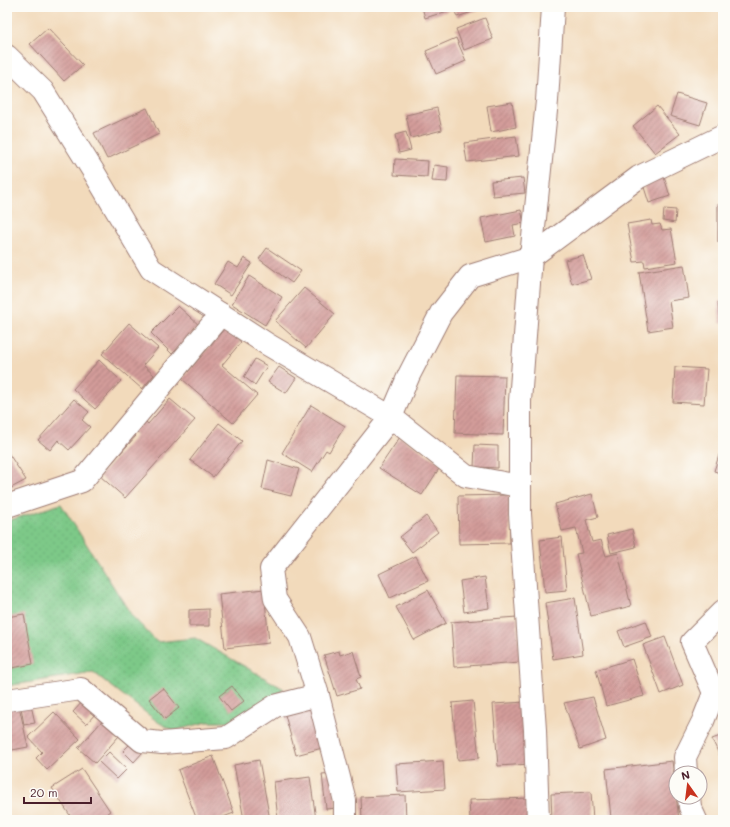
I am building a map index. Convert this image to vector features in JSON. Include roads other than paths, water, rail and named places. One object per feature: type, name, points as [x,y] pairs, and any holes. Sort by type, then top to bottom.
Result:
[{"type":"street","points":[[538,820],[535,730],[520,514],[520,401],[531,256],[547,102],[552,7]]},
{"type":"street","points":[[7,56],[43,91],[96,174],[151,269],[267,344],[391,417],[466,476],[519,486]]},
{"type":"street","points":[[345,820],[345,801],[318,695],[300,637],[275,599],[271,569],[391,417],[409,375],[442,313],[470,276],[531,256],[640,177],[723,136]]},
{"type":"street","points":[[7,506],[82,481],[220,314]]},
{"type":"street","points":[[686,765],[685,757],[703,721],[714,693],[692,642],[723,611]]},
{"type":"street","points":[[7,700],[81,689],[142,740],[162,743],[226,738],[275,706],[318,695]]},
{"type":"street","points":[[690,805],[696,820]]}]
